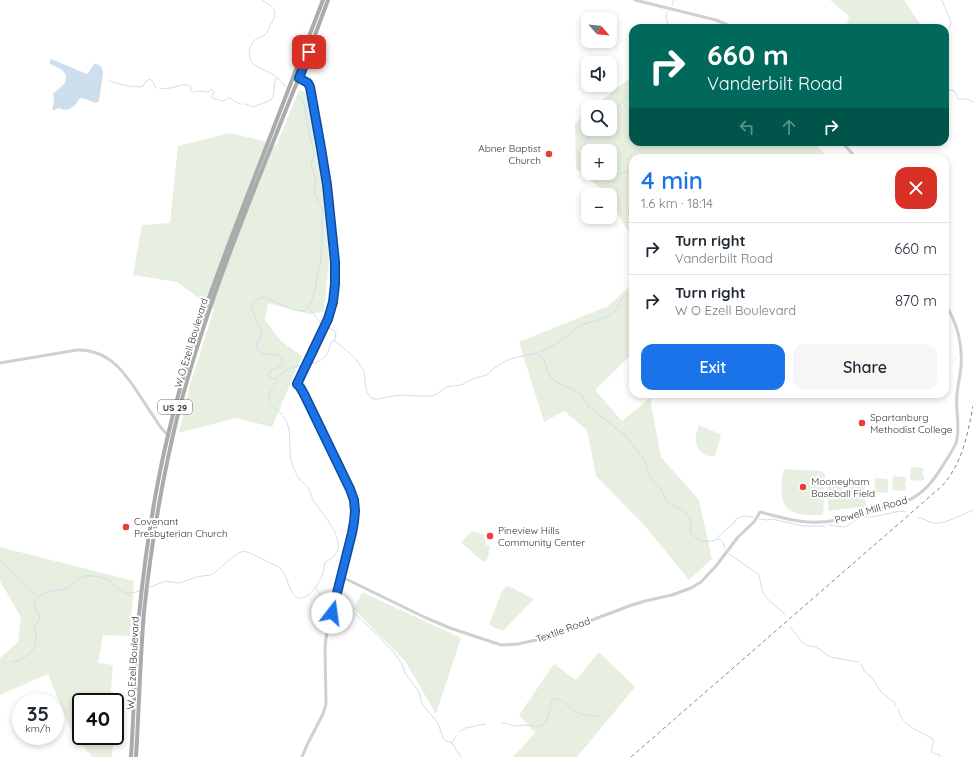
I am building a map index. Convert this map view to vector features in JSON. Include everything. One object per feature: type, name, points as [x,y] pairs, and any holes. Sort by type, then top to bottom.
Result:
[{"type":"main road","name":"W O Ezell Boulevard","points":[[140,645],[140,608],[147,551],[153,508],[168,435],[212,294],[322,0]]},
{"type":"main road","name":"W O Ezell Boulevard","points":[[212,294],[299,78],[328,0]]},
{"type":"main road","name":"W O Ezell Boulevard","points":[[136,757],[135,726],[137,678],[151,552],[163,482],[182,391]]},
{"type":"main road","name":"W O Ezell Boulevard","points":[[131,757],[135,726]]},
{"type":"street","points":[[634,0],[716,20],[726,24]]},
{"type":"street","points":[[294,75],[308,83],[310,87],[322,154],[335,269],[332,307],[326,324],[297,384],[311,408],[348,484],[354,500],[355,511],[342,577],[326,638],[326,704],[323,714],[306,745],[302,757]]},
{"type":"street","points":[[846,146],[852,154]]},
{"type":"street","name":"Powell Mill Road","points":[[760,512],[804,522],[833,521],[906,501],[916,496],[930,485],[955,446],[959,425],[956,400],[961,366],[961,352],[956,326],[949,310]]},
{"type":"street","points":[[0,363],[77,350],[89,351],[102,355],[118,366],[153,416],[168,435],[173,437]]},
{"type":"street","name":"Textile Road","points":[[342,577],[450,628],[502,645],[518,644],[545,638],[629,606],[672,595],[691,588],[701,582],[716,566],[734,542],[754,522],[760,512]]},
{"type":"shaded area","points":[[830,0],[904,0],[920,24],[847,24],[849,16]]},
{"type":"shaded area","points":[[629,78],[629,146],[818,146],[824,154],[629,154],[629,232],[617,213],[617,188],[600,188],[590,180],[617,180],[617,144],[581,144],[581,173],[576,169],[575,123],[581,118],[581,136],[617,136],[617,100],[603,100],[612,92],[617,92],[617,88]]},
{"type":"shaded area","points":[[299,90],[305,92],[316,144],[323,194],[329,260],[324,312],[309,314],[268,303],[265,320],[281,341],[302,356],[272,427],[235,418],[179,433],[190,385],[214,309],[177,282],[133,275],[142,225],[170,223],[178,146],[229,133],[260,140],[276,146]]},
{"type":"shaded area","points":[[629,287],[629,357],[595,390],[622,421],[650,398],[661,457],[699,500],[712,559],[689,580],[645,526],[596,476],[587,430],[564,411],[544,422],[519,342],[608,306]]},
{"type":"shaded area","points":[[699,425],[720,434],[721,437],[715,455],[706,455],[698,448],[696,438]]},
{"type":"shaded area","points":[[912,467],[924,469],[922,475],[924,476],[924,480],[910,479]]},
{"type":"shaded area","name":"Mooneyham Baseball Field","points":[[784,469],[821,471],[825,474],[823,515],[798,514],[791,511],[787,507],[782,498],[782,480]]},
{"type":"shaded area","points":[[894,476],[906,478],[906,483],[904,484],[906,485],[906,490],[892,489]]},
{"type":"shaded area","points":[[876,478],[888,480],[887,493],[874,491]]},
{"type":"shaded area","points":[[863,482],[866,506],[829,511],[826,486]]},
{"type":"shaded area","points":[[472,531],[484,535],[486,545],[490,546],[488,558],[484,562],[461,542]]},
{"type":"shaded area","points":[[0,547],[134,581],[130,636],[103,635],[98,663],[113,665],[111,693],[72,693],[72,731],[64,713],[64,693],[56,693],[48,674],[0,695],[0,658],[18,642],[21,617],[0,581]]},
{"type":"shaded area","points":[[508,586],[534,599],[503,631],[489,625],[503,589]]},
{"type":"shaded area","points":[[362,592],[461,638],[436,714],[405,661],[354,609]]},
{"type":"shaded area","points":[[599,652],[635,687],[577,757],[513,757],[535,733],[519,715],[554,664],[576,680]]},
{"type":"shaded area","points":[[83,745],[113,745],[112,757],[92,757]]},
{"type":"water","points":[[51,59],[87,74],[94,64],[98,64],[103,73],[99,101],[96,103],[80,98],[74,106],[69,109],[66,110],[59,108],[52,110],[54,102],[53,94],[65,83],[66,76],[61,69],[50,64]]},
{"type":"waterway","points":[[262,0],[272,7],[275,16],[266,34],[256,39],[252,44],[249,52],[250,58],[253,64],[278,78],[286,87]]},
{"type":"waterway","points":[[672,5],[674,0]]},
{"type":"waterway","points":[[942,0],[951,22],[949,29]]},
{"type":"waterway","points":[[667,12],[666,17],[668,24]]},
{"type":"waterway","points":[[245,104],[253,107],[271,100],[277,78]]},
{"type":"waterway","points":[[109,81],[131,87],[139,87],[143,86],[146,81],[150,79],[156,88]]},
{"type":"waterway","points":[[160,89],[187,85],[190,86],[192,92],[208,92],[213,90],[214,92],[212,96],[214,99],[224,101],[230,98],[241,104]]},
{"type":"waterway","points":[[949,89],[954,91],[958,99],[967,99],[973,102]]},
{"type":"waterway","points":[[276,379],[268,376],[271,371],[280,366],[282,361],[281,357],[274,354],[261,353],[258,350],[257,345],[262,333],[251,307],[258,299],[264,297],[291,309],[299,311],[306,310],[311,303],[316,285],[320,265],[322,241],[323,212],[314,193],[316,180],[311,166],[314,154],[304,103],[298,96]]},
{"type":"waterway","points":[[617,108],[629,96]]},
{"type":"waterway","points":[[585,144],[589,136]]},
{"type":"waterway","points":[[617,174],[629,171]]},
{"type":"waterway","points":[[629,210],[629,214]]},
{"type":"waterway","points":[[335,341],[351,355],[362,368],[364,372],[366,390],[372,398],[379,399],[403,395],[432,396],[446,387],[461,385],[475,378],[487,375],[494,368],[513,358],[543,351],[556,344],[581,325],[609,316],[618,307],[622,298],[629,294]]},
{"type":"waterway","points":[[309,308],[323,325]]},
{"type":"waterway","points":[[326,327],[334,330],[336,333],[335,340]]},
{"type":"waterway","points":[[282,414],[271,405],[269,399],[269,395],[277,381],[276,379],[292,367],[314,363],[321,360],[328,353],[330,343],[334,341]]},
{"type":"waterway","points":[[538,354],[544,360],[553,380],[576,391],[582,396],[589,407],[626,436],[645,461],[651,479],[661,489],[666,500],[672,505],[683,510],[689,517],[691,522],[690,532],[692,535],[702,541],[713,541],[734,523],[736,519],[744,516],[753,517]]},
{"type":"waterway","points":[[150,587],[166,581],[178,583],[196,577],[213,574],[235,555],[244,552],[248,552],[279,567],[284,573],[290,589],[296,597],[305,597],[310,594],[318,584],[323,574],[325,562],[334,556],[338,550],[338,542],[331,525],[312,498],[309,489],[300,480],[292,464],[288,427],[283,416]]},
{"type":"waterway","points":[[918,518],[937,523],[948,521],[973,510]]},
{"type":"waterway","points":[[829,525],[844,527],[862,517],[872,517],[900,511],[906,512]]},
{"type":"waterway","points":[[759,519],[772,519],[804,526],[825,526]]},
{"type":"waterway","points":[[717,539],[722,541],[725,549]]},
{"type":"waterway","points":[[729,554],[758,574],[762,590],[766,597],[785,614]]},
{"type":"waterway","points":[[0,561],[38,597]]},
{"type":"waterway","points":[[11,662],[24,657],[32,651],[36,643],[34,628],[40,618],[35,604],[41,595],[70,587],[80,578],[87,576],[99,577],[108,580],[125,593],[140,591]]},
{"type":"waterway","points":[[316,588],[323,597],[333,602]]},
{"type":"waterway","points":[[339,604],[352,611],[378,635],[395,654],[402,664],[405,673],[419,692],[422,704],[438,723],[443,738],[452,743],[461,757]]},
{"type":"waterway","points":[[791,628],[803,643],[808,646],[816,647],[830,657],[858,662]]},
{"type":"waterway","points":[[861,664],[864,671],[872,678],[881,692],[894,702],[896,706]]},
{"type":"waterway","points":[[502,723],[515,726],[543,725],[548,718],[552,701],[556,698],[578,712],[590,716],[599,716]]},
{"type":"waterway","points":[[898,709],[906,723],[933,739],[934,742],[932,752],[939,754],[940,757]]},
{"type":"waterway","points":[[459,732],[465,728],[485,724]]},
{"type":"waterway","points":[[452,743],[456,736]]},
{"type":"railway","points":[[631,757],[942,486],[955,468],[963,448],[973,406]]},
{"type":"place","name":"Abner Baptist Church","points":[[549,154]]},
{"type":"place","name":"Spartanburg Methodist College","points":[[862,423]]},
{"type":"place","name":"Mooneyham Baseball Field","points":[[803,487]]},
{"type":"place","name":"Covenant Presbyterian Church","points":[[126,527]]},
{"type":"place","name":"Pineview Hills Community Center","points":[[490,536]]},
{"type":"route","points":[[309,52],[299,78],[310,85],[319,134],[327,185],[335,269],[335,284],[332,307],[328,319],[297,384],[304,394],[348,484],[354,500],[355,511],[346,560],[332,613]]}]
